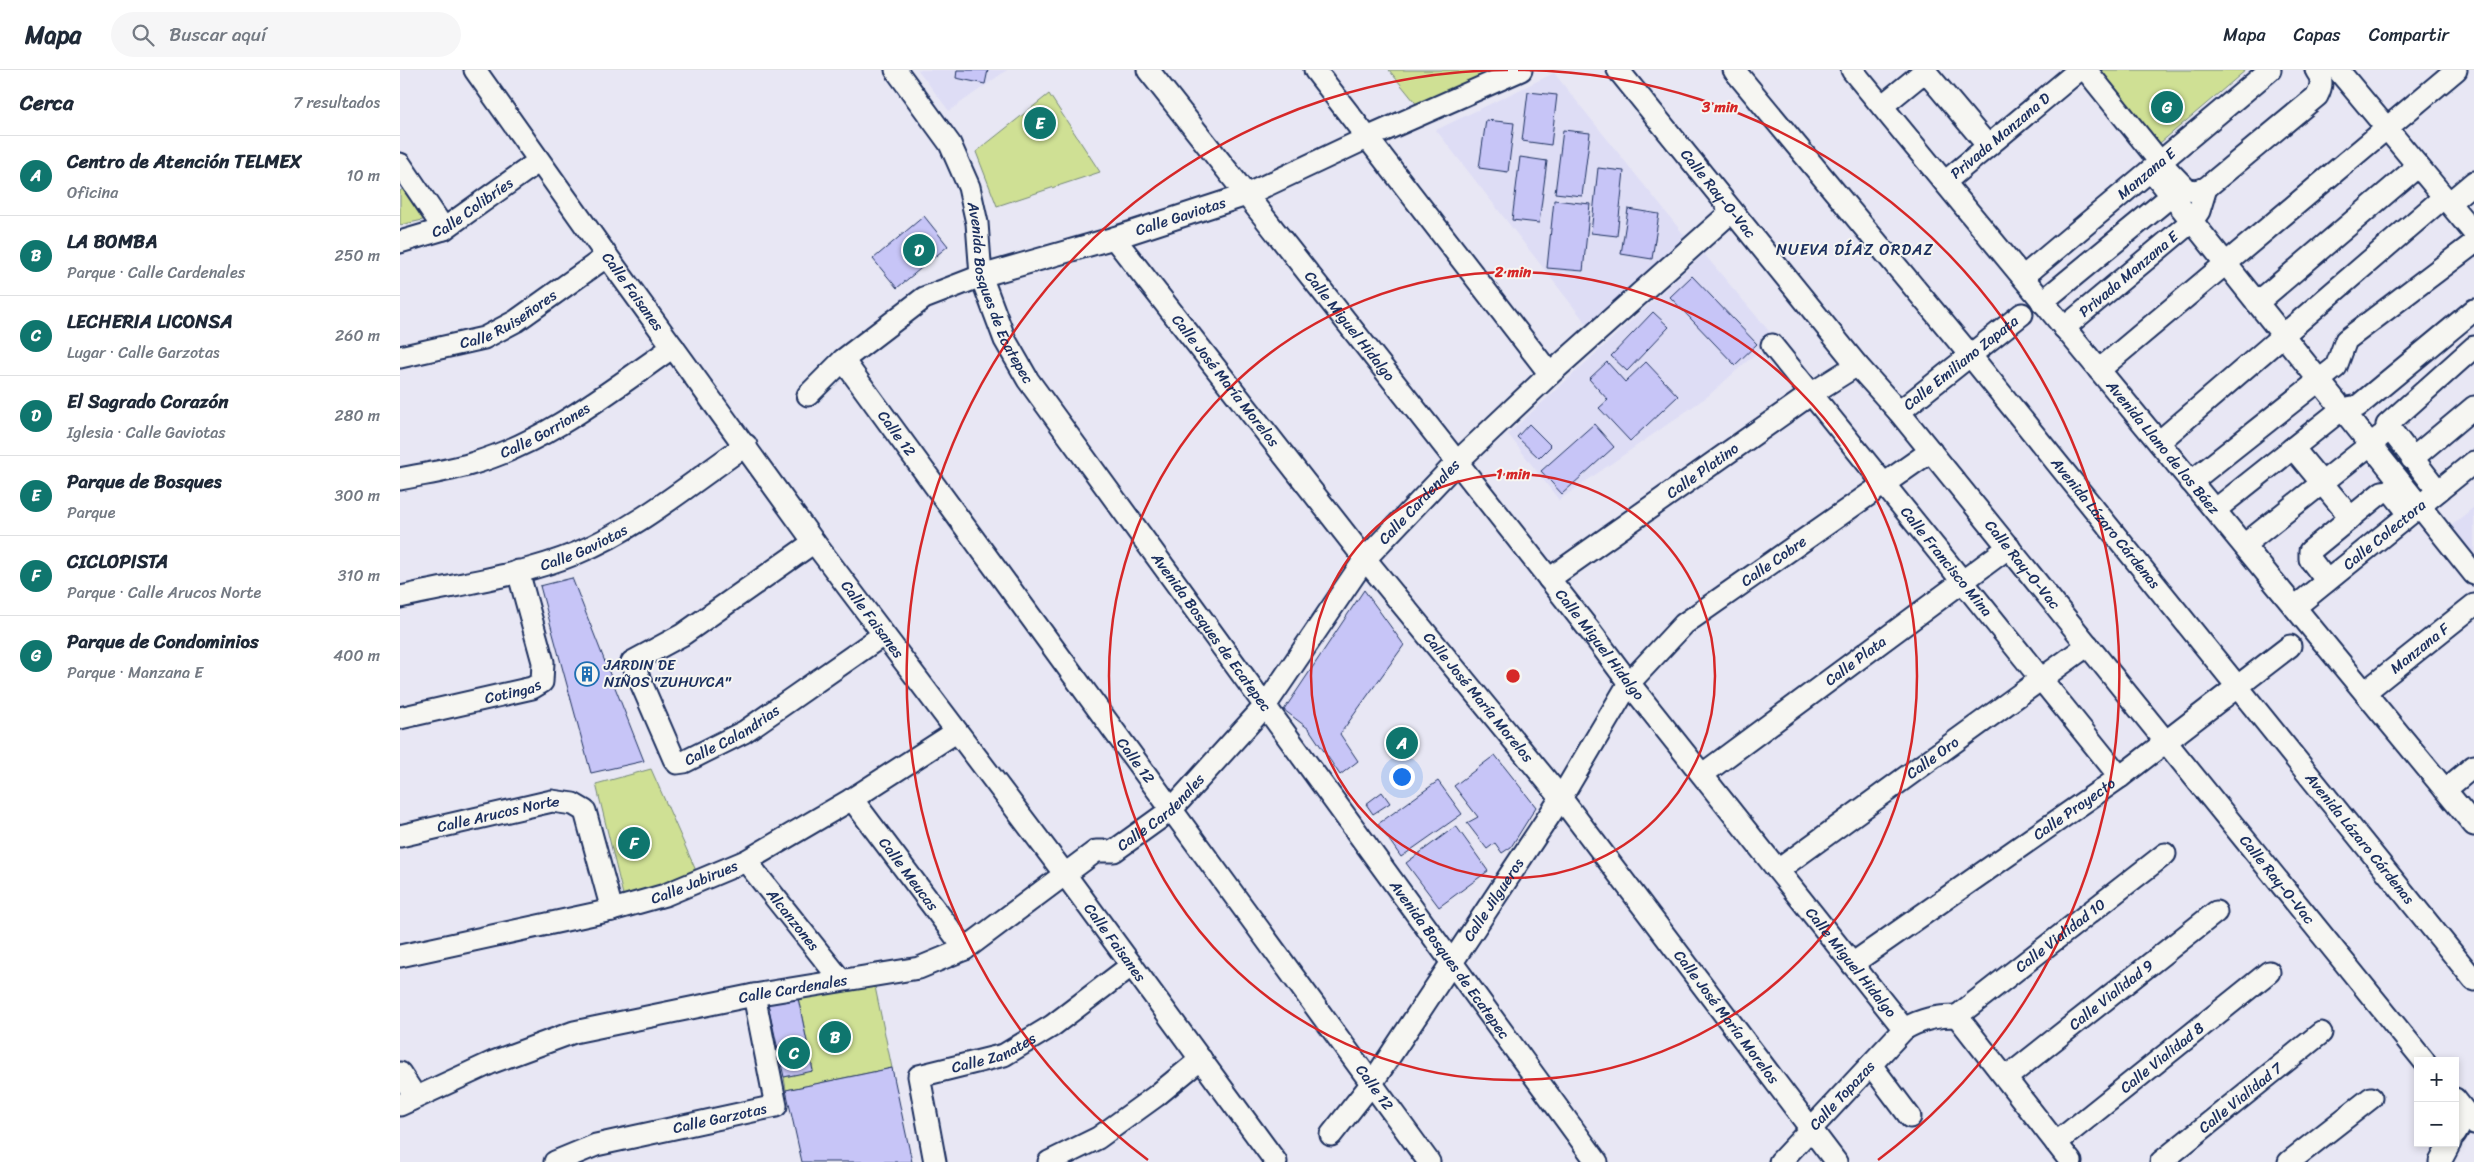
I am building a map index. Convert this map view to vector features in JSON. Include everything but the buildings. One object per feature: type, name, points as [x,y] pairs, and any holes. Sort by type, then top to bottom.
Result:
[{"type":"street","name":"Calle Faisanes","points":[[475,70],[814,542],[1132,965],[1201,1059],[1270,1160]]},
{"type":"street","name":"Avenida Bosques de Ecatepec","points":[[896,70],[950,144],[969,187],[977,223],[981,276],[1005,340],[1028,380],[1597,1162]]},
{"type":"street","name":"Calle Miguel Hidalgo","points":[[1148,70],[1904,1030],[1919,1021],[1935,1016],[1957,1016]]},
{"type":"street","points":[[1315,70],[1550,374]]},
{"type":"street","name":"Calle Gaviotas","points":[[808,395],[843,360],[924,298],[981,276],[1114,238],[1246,195],[1367,138],[1521,70]]},
{"type":"street","name":"Calle Ray-O-Vac","points":[[1618,70],[1857,365],[1931,451],[2421,1057]]},
{"type":"street","name":"Avenida Lázaro Cárdenas","points":[[1734,70],[1970,355],[2474,980]]},
{"type":"street","name":"Avenida Llano de los Báez","points":[[1852,70],[2474,825]]},
{"type":"street","points":[[1882,106],[1925,70],[1988,146]]},
{"type":"street","name":"Privada Manzana D","points":[[1945,182],[2080,70]]},
{"type":"street","points":[[2086,70],[2156,166],[2171,196],[2370,445],[2396,487],[2414,510],[2474,574]]},
{"type":"street","name":"Manzana E","points":[[2023,277],[2270,70]]},
{"type":"street","points":[[2156,166],[2188,190],[2197,191],[2206,188],[2317,96],[2322,87],[2320,76],[2316,70]]},
{"type":"street","points":[[2338,70],[2474,233]]},
{"type":"street","points":[[2100,370],[2456,70]]},
{"type":"street","name":"Calle Colibríes","points":[[400,242],[444,229],[539,161]]},
{"type":"street","points":[[2257,303],[2418,166]]},
{"type":"street","points":[[402,173],[444,229]]},
{"type":"street","points":[[2159,442],[2283,335],[2446,200],[2474,182]]},
{"type":"street","points":[[2192,221],[2199,211],[2206,188]]},
{"type":"street","points":[[2042,302],[2171,196]]},
{"type":"street","name":"Calle Cardenales","points":[[408,1101],[493,1062],[574,1032],[840,979],[919,968],[965,949],[1064,873],[1105,851],[1172,810],[1265,706],[1365,559],[1457,462],[1550,374],[1732,212]]},
{"type":"street","name":"Privada Manzana E","points":[[2064,328],[2192,221]]},
{"type":"street","name":"Calle José María Morelos","points":[[1114,238],[1365,559],[1561,798],[1836,1162]]},
{"type":"street","points":[[2191,482],[2336,367],[2346,340],[2474,243]]},
{"type":"street","name":"Calle Ruiseñores","points":[[400,357],[484,338],[516,321],[607,256]]},
{"type":"street","points":[[2215,510],[2342,409],[2358,406],[2474,310]]},
{"type":"street","name":"Calle Emiliano Zapata","points":[[1899,412],[2022,314]]},
{"type":"street","name":"Calle Francisco Mina","points":[[1772,346],[2120,777]]},
{"type":"street","name":"Calle Gorriones","points":[[400,479],[472,464],[529,441],[571,418],[673,347]]},
{"type":"street","points":[[2438,491],[2387,425],[2474,347]]},
{"type":"street","name":"Calle 12","points":[[843,360],[1429,1162]]},
{"type":"street","name":"Calle Platino","points":[[1549,579],[1811,394],[1857,365]]},
{"type":"street","points":[[2327,581],[2308,554],[2310,551],[2382,492],[2396,487],[2416,464],[2474,408]]},
{"type":"street","points":[[2244,545],[2389,430]]},
{"type":"street","name":"Calle Gaviotas","points":[[400,597],[518,571],[576,554],[619,534],[746,445]]},
{"type":"street","points":[[2293,448],[2351,518]]},
{"type":"street","name":"Calle Cobre","points":[[1629,683],[1684,624],[1931,451]]},
{"type":"street","name":"Calle Colectora","points":[[2295,607],[2474,462]]},
{"type":"street","name":"Calle Calandrias","points":[[814,542],[682,635],[632,662],[674,759],[677,762],[684,762],[744,732],[883,635]]},
{"type":"street","name":"Calle Plata","points":[[1703,774],[2009,547]]},
{"type":"street","name":"Cotingas","points":[[400,718],[532,688],[542,682],[543,662],[518,571]]},
{"type":"street","name":"Manzana F","points":[[2365,692],[2474,605]]},
{"type":"street","name":"Calle Oro","points":[[1778,870],[2088,645]]},
{"type":"street","name":"Calle Proyecto","points":[[1852,964],[2120,777],[2290,646]]},
{"type":"street","name":"Calle Jilgueros","points":[[1331,1135],[1372,1084],[1561,798],[1629,683]]},
{"type":"street","name":"Calle Jabirues","points":[[400,956],[612,910],[665,895],[746,861],[852,798],[956,732]]},
{"type":"street","points":[[2445,790],[2474,766]]},
{"type":"street","name":"Calle Meucas","points":[[852,798],[965,949]]},
{"type":"street","name":"Calle Arucos Norte","points":[[400,836],[552,801],[573,804],[585,811],[612,910]]},
{"type":"street","name":"Calle Vialidad 10","points":[[1957,1016],[2165,854]]},
{"type":"street","name":"Alcanzones","points":[[746,861],[840,979]]},
{"type":"street","name":"Calle Vialidad 9","points":[[2006,1078],[2216,912]]},
{"type":"street","name":"Calle Zanates","points":[[935,1162],[919,1076],[1004,1055],[1052,1026],[1132,965]]},
{"type":"street","name":"Calle Vialidad 8","points":[[2056,1142],[2268,972]]},
{"type":"street","name":"Calle Garzotas","points":[[555,1162],[596,1146],[776,1106],[754,995]]},
{"type":"street","points":[[1957,1016],[2071,1162]]},
{"type":"street","name":"Calle Topazas","points":[[1780,1162],[1904,1030]]},
{"type":"street","name":"Calle Vialidad 7","points":[[2161,1162],[2321,1033]]},
{"type":"street","points":[[1049,1162],[1098,1138],[1156,1096],[1201,1059]]},
{"type":"street","points":[[1871,1066],[1910,1117]]},
{"type":"street","points":[[400,1073],[408,1101]]},
{"type":"street","points":[[2288,1162],[2371,1098]]},
{"type":"street","points":[[2459,1125],[2465,1112]]},
{"type":"street","points":[[2440,1162],[2448,1147]]},
{"type":"shaded area","points":[[918,70],[1007,70],[949,111]]},
{"type":"shaded area","points":[[1554,73],[1685,236],[1589,327],[1436,130]]},
{"type":"shaded area","points":[[1704,254],[1774,337],[1708,396],[1559,500],[1508,434]]},
{"type":"shaded area","points":[[2474,507],[2474,565],[2446,530]]},
{"type":"green space","points":[[1389,70],[1491,70],[1418,106]]},
{"type":"green space","points":[[2101,70],[2246,70],[2160,143]]},
{"type":"green space","points":[[1049,94],[1100,172],[997,206],[976,152]]},
{"type":"green space","points":[[404,188],[423,220],[400,225],[400,191]]},
{"type":"green space","points":[[651,769],[697,873],[624,899],[596,784]]},
{"type":"green space","points":[[874,982],[892,1068],[786,1090],[784,1077],[813,1070],[798,998]]},
{"type":"place","name":"Parque de Condominios","points":[[2167,107]]},
{"type":"place","name":"Parque de Bosques","points":[[1040,123]]},
{"type":"place","name":"El Sagrado Corazón","points":[[919,250]]},
{"type":"place","name":"JARDIN DE NIÑOS \"ZUHUYCA\"","points":[[587,674]]},
{"type":"place","name":"Centro de Atención TELMEX","points":[[1402,743]]},
{"type":"place","name":"CICLOPISTA","points":[[634,843]]},
{"type":"place","name":"LA BOMBA","points":[[835,1037]]},
{"type":"place","name":"LECHERIA LICONSA","points":[[794,1053]]},
{"type":"district","name":"NUEVA DÍAZ ORDAZ","points":[[1855,249]]}]
